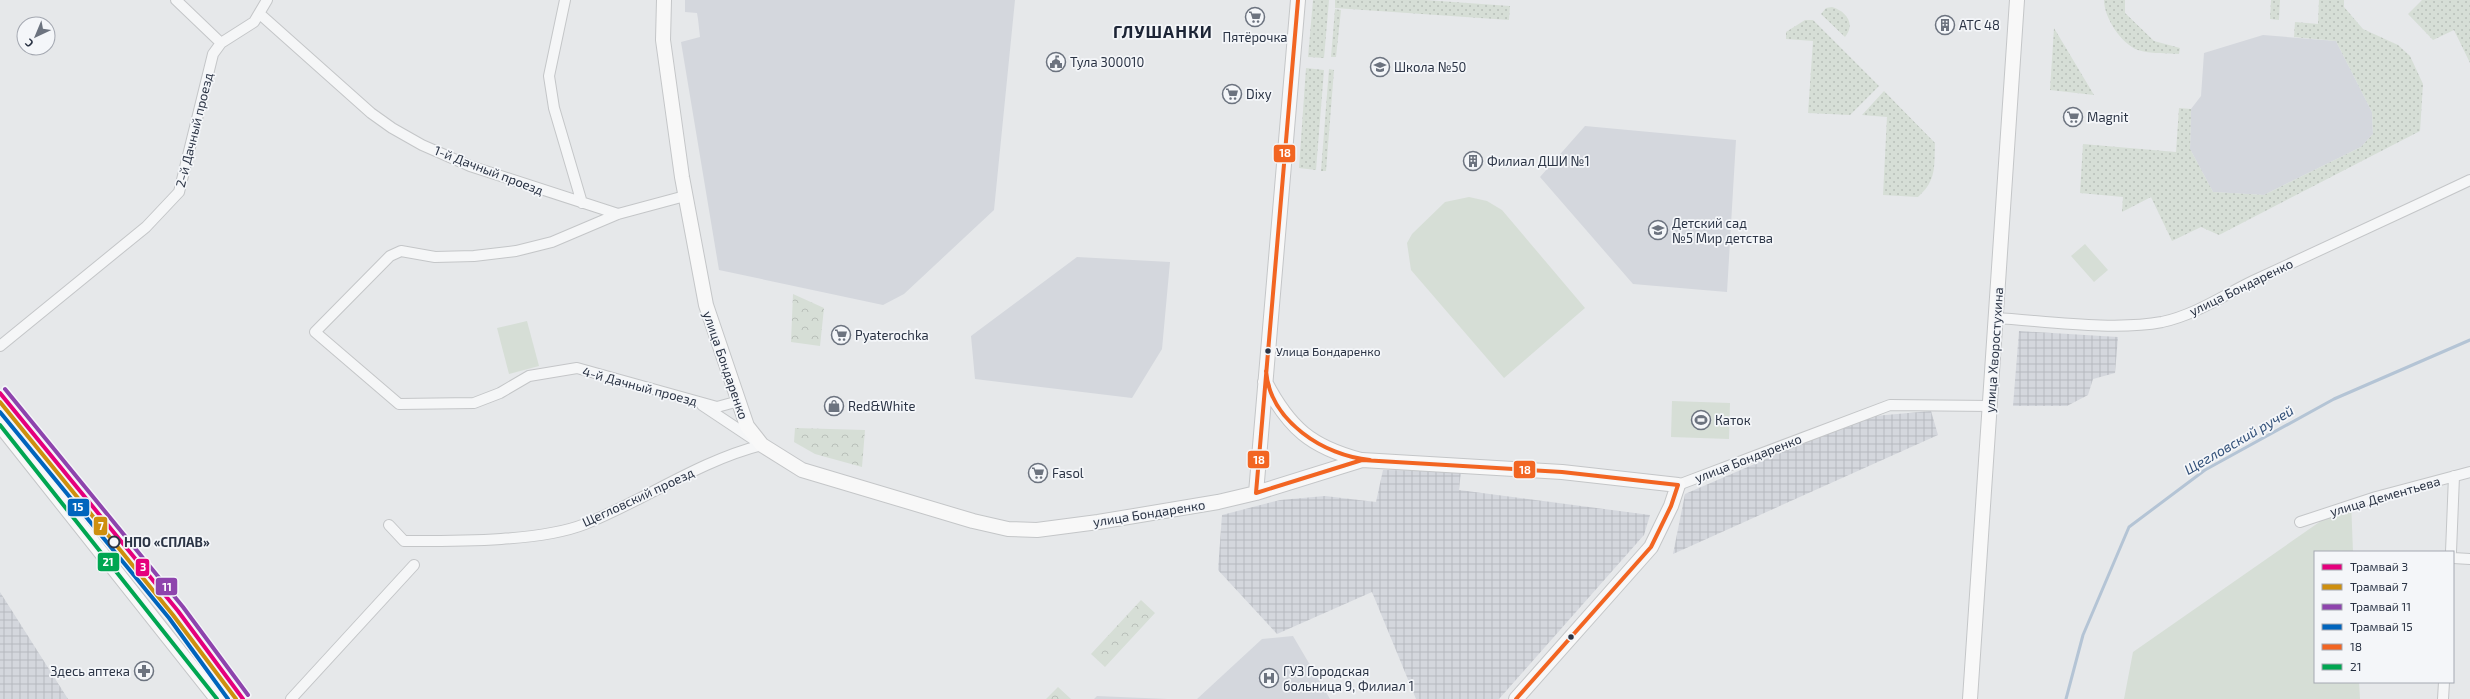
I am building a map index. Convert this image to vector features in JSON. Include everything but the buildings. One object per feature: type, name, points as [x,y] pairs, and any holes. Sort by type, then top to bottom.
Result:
[{"type":"street","points":[[176,0],[221,43]]},
{"type":"street","name":"2-й Дачный проезд","points":[[0,346],[146,227],[179,192],[213,54],[221,43],[254,22],[261,15],[267,0]]},
{"type":"street","points":[[565,0],[549,76],[554,108],[582,203]]},
{"type":"street","name":"улица Бондаренко","points":[[664,0],[663,40],[685,196],[706,305],[747,426],[762,445],[802,470],[973,521],[1008,529],[1037,530],[1098,522],[1218,502],[1256,493],[1362,460],[1562,472],[1678,485],[1890,405],[1991,406]]},
{"type":"street","points":[[1256,493],[1298,0]]},
{"type":"street","name":"улица Хворостухина","points":[[1970,699],[1991,406],[2017,0]]},
{"type":"street","name":"1-й Дачный проезд","points":[[261,15],[371,113],[392,128],[422,145],[470,166],[618,214]]},
{"type":"street","name":"улица Бондаренко","points":[[1996,318],[2092,324],[2142,324],[2165,321],[2193,311],[2232,291],[2470,180]]},
{"type":"street","name":"4-й Дачный проезд","points":[[685,196],[618,214],[552,242],[516,251],[474,256],[434,257],[401,251],[390,256],[315,332],[399,404],[474,403],[500,393],[529,376],[577,368],[717,406],[739,401]]},
{"type":"street","points":[[1265,382],[1283,412],[1306,435],[1333,452],[1362,460]]},
{"type":"street","points":[[696,401],[762,445]]},
{"type":"street","points":[[0,425],[217,699]]},
{"type":"street","name":"Щегловский проезд","points":[[390,525],[404,541],[476,539],[543,534],[584,525],[735,452],[762,445]]},
{"type":"street","name":"улица Дементьева","points":[[2300,522],[2376,497],[2470,472]]},
{"type":"street","points":[[2451,551],[2454,476]]},
{"type":"street","points":[[1516,699],[1651,547],[1666,518],[1678,485]]},
{"type":"street","points":[[2454,558],[2470,559]]},
{"type":"street","points":[[291,699],[414,565]]},
{"type":"street","points":[[2443,699],[2444,683]]},
{"type":"shaded area","points":[[685,0],[1015,0],[994,210],[904,294],[883,305],[719,270],[681,42],[700,37],[698,19],[697,13],[685,12]]},
{"type":"shaded area","points":[[2263,35],[2336,41],[2372,112],[2373,134],[2361,147],[2264,195],[2213,192],[2190,149],[2191,109],[2201,96],[2204,53]]},
{"type":"shaded area","name":"Детский сад №5 Мир детства","points":[[1585,126],[1736,140],[1727,292],[1633,284],[1540,177]]},
{"type":"shaded area","points":[[1077,257],[1170,262],[1162,349],[1132,398],[975,379],[971,336]]},
{"type":"shaded area","points":[[2019,331],[2118,337],[2115,373],[2093,379],[2088,395],[2067,406],[2013,406]]},
{"type":"shaded area","points":[[1931,411],[1938,435],[1673,554],[1685,494],[1863,417]]},
{"type":"shaded area","points":[[1383,470],[1461,471],[1459,490],[1650,515],[1644,535],[1499,699],[1416,699],[1372,592],[1277,634],[1218,570],[1222,515],[1280,500],[1325,496],[1376,502]]},
{"type":"shaded area","points":[[0,592],[68,699],[0,699]]},
{"type":"shaded area","name":"ГУЗ Городская больница 9, Филиал 1","points":[[1293,636],[1330,699],[1197,699],[1262,639]]},
{"type":"shaded area","points":[[1097,696],[1168,699],[1094,699]]},
{"type":"green space","points":[[1313,0],[1329,0],[1324,58],[1308,57]]},
{"type":"green space","points":[[1335,0],[1425,0],[1510,6],[1509,20],[1335,8]]},
{"type":"green space","points":[[2104,0],[2125,0],[2125,13],[2154,41],[2180,48],[2179,54],[2148,52],[2132,47],[2120,36],[2110,22]]},
{"type":"green space","points":[[2271,0],[2280,0],[2279,20],[2270,19]]},
{"type":"green space","points":[[2319,0],[2344,0],[2344,7],[2363,29],[2398,45],[2410,56],[2423,84],[2420,131],[2219,235],[2201,227],[2172,241],[2151,197],[2122,212],[2123,197],[2080,193],[2083,144],[2176,152],[2179,108],[2191,109],[2190,149],[2213,192],[2264,195],[2361,147],[2373,134],[2372,112],[2336,41],[2294,37],[2295,22],[2318,24]]},
{"type":"green space","points":[[2422,0],[2470,0],[2470,63],[2454,30],[2433,40],[2408,14]]},
{"type":"green space","points":[[1832,7],[1845,15],[1848,19],[1850,27],[1845,37],[1821,14],[1826,8]]},
{"type":"green space","points":[[1335,9],[1341,10],[1336,57],[1331,57]]},
{"type":"green space","points":[[1805,20],[1813,20],[1879,86],[1850,115],[1808,113],[1813,41],[1786,39],[1786,32]]},
{"type":"green space","points":[[2054,28],[2094,95],[2050,90]]},
{"type":"green space","points":[[1306,68],[1324,70],[1316,170],[1299,168]]},
{"type":"green space","points":[[1329,69],[1334,70],[1326,171],[1321,171]]},
{"type":"green space","points":[[1884,91],[1935,143],[1934,166],[1931,179],[1929,185],[1918,197],[1883,195],[1887,117],[1862,115]]},
{"type":"green space","points":[[1469,197],[1487,201],[1502,210],[1585,308],[1504,378],[1411,270],[1407,243],[1412,234],[1445,202]]},
{"type":"green space","points":[[2085,244],[2108,270],[2094,282],[2071,256]]},
{"type":"green space","points":[[793,294],[824,308],[820,346],[791,342]]},
{"type":"green space","points":[[527,321],[539,366],[509,374],[497,328]]},
{"type":"green space","name":"Каток","points":[[1672,401],[1730,403],[1729,439],[1671,437]]},
{"type":"green space","points":[[795,428],[865,430],[862,467],[815,454],[794,442]]},
{"type":"green space","points":[[2351,500],[2353,551],[2314,551],[2314,683],[2359,683],[2360,699],[2124,699],[2133,652]]},
{"type":"green space","points":[[1141,600],[1155,613],[1105,667],[1091,654]]},
{"type":"green space","points":[[1058,687],[1071,699],[1046,699]]},
{"type":"waterway","name":"Щегловский ручей","points":[[2066,699],[2083,635],[2129,527],[2205,470],[2334,399],[2470,340]]},
{"type":"tram line","name":"11","points":[[5,389],[183,607],[248,695]]},
{"type":"tram line","name":"3","points":[[0,393],[178,611],[243,699]]},
{"type":"tram line","name":"7","points":[[0,402],[173,615],[236,699]]},
{"type":"tram line","name":"15","points":[[0,412],[169,618],[228,699]]},
{"type":"transit line","name":"18","points":[[1298,0],[1256,493],[1362,460],[1562,472],[1678,485]]},
{"type":"transit line","name":"18","points":[[1266,371],[1270,389],[1277,405],[1302,433],[1335,451],[1352,457],[1370,460]]},
{"type":"transit line","name":"21","points":[[0,425],[217,699]]},
{"type":"transit line","name":"18","points":[[1516,699],[1651,547],[1671,506],[1678,485]]},
{"type":"place","name":"Пятёрочка","points":[[1255,17]]},
{"type":"place","name":"АТС 48","points":[[1945,25]]},
{"type":"place","name":"Тула 300010","points":[[1056,62]]},
{"type":"place","name":"Школа №50","points":[[1380,67]]},
{"type":"place","name":"Dixy","points":[[1232,94]]},
{"type":"place","name":"Magnit","points":[[2073,117]]},
{"type":"place","name":"Филиал ДШИ №1","points":[[1473,161]]},
{"type":"place","name":"Детский сад №5 Мир детства","points":[[1658,230]]},
{"type":"place","name":"Pyaterochka","points":[[841,335]]},
{"type":"place","name":"Улица Бондаренко","points":[[1268,351]]},
{"type":"place","name":"Red&White","points":[[834,406]]},
{"type":"place","name":"Каток","points":[[1701,420]]},
{"type":"place","name":"Fasol","points":[[1038,473]]},
{"type":"place","name":"НПО «СПЛАВ»","points":[[114,542]]},
{"type":"place","name":"Здесь аптека","points":[[144,671]]},
{"type":"place","name":"ГУЗ Городская больница 9, Филиал 1","points":[[1269,678]]},
{"type":"district","name":"ГЛУШАНКИ","points":[[1163,32]]}]
